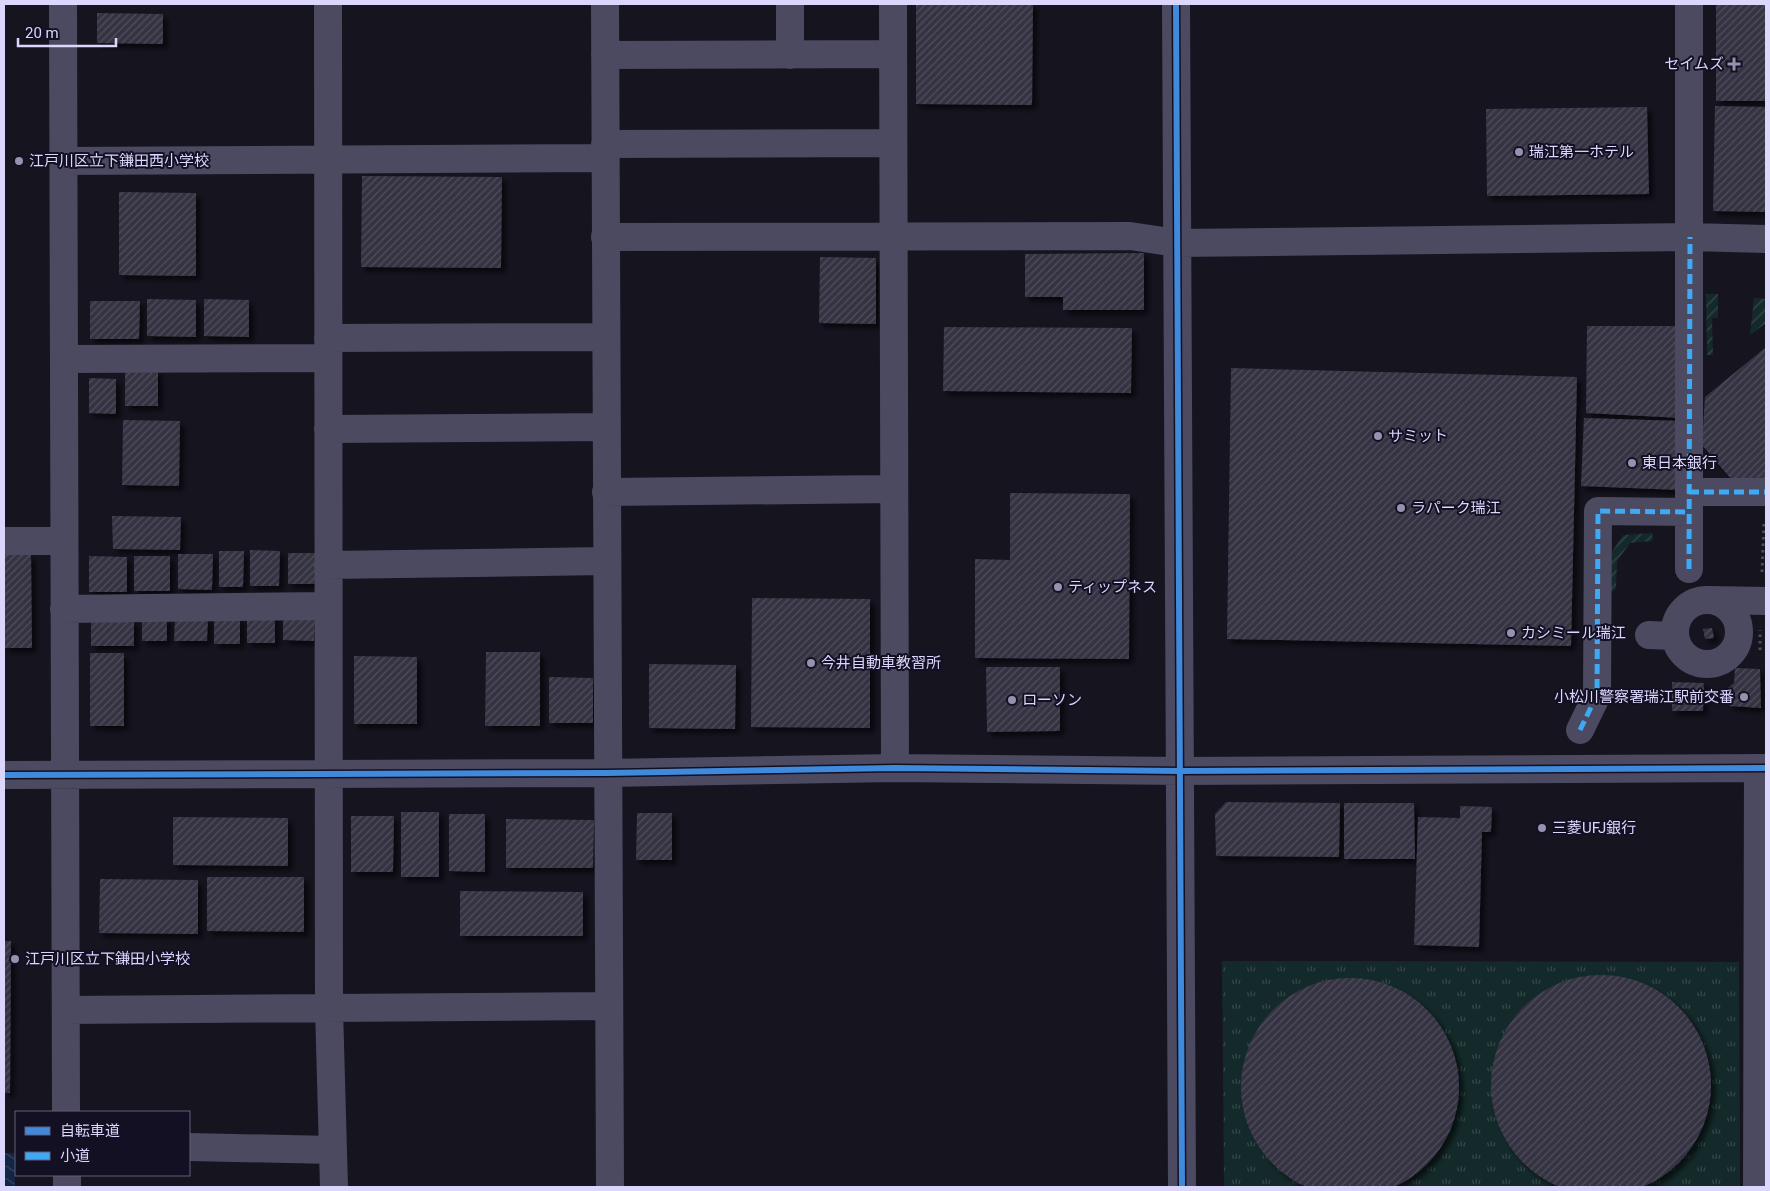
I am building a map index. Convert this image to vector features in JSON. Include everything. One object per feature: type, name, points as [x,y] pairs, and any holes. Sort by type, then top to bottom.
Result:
[{"type":"street","points":[[63,4],[66,1111]]},
{"type":"street","points":[[304,4],[328,4],[329,1008],[334,1187]]},
{"type":"street","points":[[605,4],[610,1187]]},
{"type":"street","points":[[790,4],[790,55]]},
{"type":"street","points":[[893,4],[895,768]]},
{"type":"street","points":[[1176,4],[1182,1187]]},
{"type":"street","points":[[1689,4],[1689,568]]},
{"type":"street","points":[[605,55],[893,54]]},
{"type":"street","points":[[63,160],[328,160],[893,143]]},
{"type":"street","points":[[605,237],[1130,236],[1177,244],[1690,237],[1766,238]]},
{"type":"street","points":[[64,358],[606,337]]},
{"type":"street","points":[[328,429],[606,427]]},
{"type":"street","points":[[606,492],[894,489]]},
{"type":"street","points":[[1580,730],[1597,695],[1598,511],[1766,492]]},
{"type":"street","points":[[4,541],[64,542]]},
{"type":"street","points":[[328,565],[606,561]]},
{"type":"street","points":[[1707,600],[1726,606],[1738,623],[1737,643],[1725,659],[1716,663],[1695,662],[1662,636],[1679,615],[1696,601],[1707,600],[1766,601]]},
{"type":"street","points":[[64,609],[328,606]]},
{"type":"street","points":[[4,775],[607,773],[895,768],[1180,771],[1762,768],[1762,1104],[1757,1187]]},
{"type":"street","points":[[66,1010],[608,1006]]},
{"type":"street","points":[[190,1146],[333,1150]]},
{"type":"green space","points":[[1706,294],[1718,294],[1718,318],[1712,318],[1713,355],[1707,355]]},
{"type":"green space","points":[[1754,298],[1766,299],[1766,323],[1750,335]]},
{"type":"green space","points":[[1652,533],[1653,541],[1630,543],[1617,561],[1616,589],[1611,592],[1610,555],[1623,535]]},
{"type":"green space","points":[[1222,961],[1739,962],[1740,1187],[1224,1187]]},
{"type":"water","points":[[4,1153],[15,1153],[15,1187],[4,1187]]},
{"type":"building","points":[[916,4],[1033,4],[1032,105],[916,104]]},
{"type":"building","points":[[1716,4],[1766,4],[1766,101],[1716,101]]},
{"type":"building","points":[[97,13],[163,14],[163,44],[97,43]]},
{"type":"building","points":[[1715,106],[1766,107],[1766,212],[1713,211]]},
{"type":"building","points":[[1647,107],[1649,194],[1487,196],[1486,109]]},
{"type":"building","points":[[362,176],[502,177],[501,268],[361,267]]},
{"type":"building","points":[[119,192],[196,193],[196,276],[119,275]]},
{"type":"building","points":[[1144,253],[1144,310],[1063,310],[1063,297],[1025,297],[1025,254]]},
{"type":"building","points":[[820,257],[876,258],[876,324],[819,323]]},
{"type":"building","points":[[147,299],[196,300],[196,337],[147,336]]},
{"type":"building","points":[[204,299],[249,300],[249,337],[204,336]]},
{"type":"building","points":[[90,301],[140,301],[139,339],[90,339]]},
{"type":"building","points":[[1587,326],[1679,326],[1681,418],[1586,413]]},
{"type":"building","points":[[944,327],[1132,328],[1131,393],[943,391]]},
{"type":"building","points":[[1766,347],[1766,478],[1732,480],[1702,445],[1705,397]]},
{"type":"building","name":"ラパーク瑞江","points":[[1231,368],[1577,377],[1571,646],[1227,639]]},
{"type":"building","points":[[125,370],[158,370],[158,406],[125,406]]},
{"type":"building","points":[[89,378],[116,379],[116,414],[89,413]]},
{"type":"building","points":[[1584,418],[1681,421],[1679,490],[1581,486]]},
{"type":"building","points":[[123,420],[180,421],[179,486],[122,485]]},
{"type":"building","points":[[1010,493],[1130,494],[1129,659],[975,658],[975,559],[1010,560]]},
{"type":"building","points":[[112,516],[181,517],[180,550],[113,549]]},
{"type":"building","points":[[250,550],[280,551],[279,586],[250,586]]},
{"type":"building","points":[[219,551],[244,551],[243,587],[219,587]]},
{"type":"building","points":[[288,553],[316,553],[316,584],[288,584]]},
{"type":"building","points":[[178,554],[213,554],[212,590],[178,589]]},
{"type":"building","points":[[4,555],[31,555],[32,648],[4,648]]},
{"type":"building","points":[[89,556],[127,557],[127,592],[89,592]]},
{"type":"building","points":[[134,556],[170,556],[170,591],[134,591]]},
{"type":"building","name":"今井自動車教習所","points":[[752,598],[870,599],[870,728],[751,727]]},
{"type":"building","points":[[247,613],[275,614],[275,643],[247,643]]},
{"type":"building","points":[[214,616],[240,617],[240,644],[214,644]]},
{"type":"building","points":[[283,616],[315,616],[314,641],[283,640]]},
{"type":"building","points":[[142,617],[167,617],[167,641],[142,641]]},
{"type":"building","points":[[175,617],[208,617],[207,641],[174,641]]},
{"type":"building","points":[[91,620],[134,620],[134,646],[91,646]]},
{"type":"building","points":[[1712,628],[1714,638],[1705,639],[1703,629]]},
{"type":"building","points":[[486,652],[540,652],[540,726],[485,726]]},
{"type":"building","points":[[90,653],[124,653],[124,726],[90,726]]},
{"type":"building","points":[[354,656],[417,657],[417,724],[354,724]]},
{"type":"building","points":[[649,664],[736,665],[735,729],[649,728]]},
{"type":"building","points":[[986,667],[1060,667],[1060,731],[987,732]]},
{"type":"building","name":"小松川警察署瑞江駅前交番","points":[[1735,668],[1760,669],[1761,708],[1729,706],[1728,688],[1734,683]]},
{"type":"building","points":[[549,677],[593,678],[593,723],[549,723]]},
{"type":"building","points":[[1672,682],[1704,683],[1703,711],[1672,711]]},
{"type":"building","points":[[1226,802],[1340,803],[1339,857],[1216,856],[1215,814]]},
{"type":"building","points":[[1344,803],[1414,803],[1415,859],[1344,859]]},
{"type":"building","points":[[1460,806],[1492,807],[1491,832],[1482,832],[1479,947],[1414,945],[1418,817],[1460,818]]},
{"type":"building","points":[[401,812],[439,812],[439,877],[401,877]]},
{"type":"building","points":[[637,813],[672,813],[672,860],[636,860]]},
{"type":"building","points":[[449,814],[485,814],[485,872],[449,871]]},
{"type":"building","points":[[351,816],[394,816],[393,872],[351,872]]},
{"type":"building","points":[[173,817],[288,818],[288,866],[173,865]]},
{"type":"building","points":[[506,819],[594,820],[593,868],[506,868]]},
{"type":"building","points":[[207,877],[304,877],[304,932],[207,931]]},
{"type":"building","points":[[100,879],[198,880],[198,934],[99,933]]},
{"type":"building","points":[[460,891],[583,892],[583,936],[460,936]]},
{"type":"building","points":[[4,941],[11,941],[10,1093],[4,1093]]},
{"type":"building","points":[[1601,975],[1622,977],[1643,983],[1671,1000],[1686,1015],[1698,1033],[1706,1053],[1710,1074],[1710,1096],[1706,1117],[1698,1137],[1686,1155],[1671,1170],[1653,1182],[1626,1192],[1576,1192],[1549,1182],[1531,1170],[1516,1155],[1499,1127],[1493,1106],[1491,1085],[1493,1064],[1499,1043],[1516,1015],[1531,1000],[1549,988],[1580,977]]},
{"type":"building","points":[[1350,978],[1371,980],[1401,991],[1419,1003],[1434,1018],[1446,1036],[1454,1055],[1458,1076],[1458,1098],[1454,1119],[1446,1138],[1434,1156],[1419,1171],[1401,1183],[1378,1192],[1322,1192],[1299,1183],[1281,1171],[1266,1156],[1254,1138],[1243,1108],[1241,1087],[1243,1066],[1254,1036],[1266,1018],[1281,1003],[1299,991],[1329,980]]},
{"type":"marked path","points":[[1689,569],[1690,237]]},
{"type":"marked path","points":[[1689,492],[1766,492]]},
{"type":"marked path","points":[[1580,730],[1597,695],[1598,511],[1689,512]]},
{"type":"cycle path","points":[[1176,4],[1182,1187]]},
{"type":"cycle path","points":[[4,775],[607,773],[895,768],[1180,771],[1766,768]]},
{"type":"place","name":"セイムズ","points":[[1734,64]]},
{"type":"place","name":"瑞江第一ホテル","points":[[1519,152]]},
{"type":"place","name":"江戸川区立下鎌田西小学校","points":[[19,161]]},
{"type":"place","name":"サミット","points":[[1378,436]]},
{"type":"place","name":"東日本銀行","points":[[1632,463]]},
{"type":"place","name":"ラパーク瑞江","points":[[1401,508]]},
{"type":"place","name":"ティップネス","points":[[1058,587]]},
{"type":"place","name":"カシミール瑞江","points":[[1511,633]]},
{"type":"place","name":"今井自動車教習所","points":[[811,663]]},
{"type":"place","name":"小松川警察署瑞江駅前交番","points":[[1744,697]]},
{"type":"place","name":"ローソン","points":[[1012,700]]},
{"type":"place","name":"三菱UFJ銀行","points":[[1542,828]]},
{"type":"place","name":"江戸川区立下鎌田小学校","points":[[15,959]]}]
